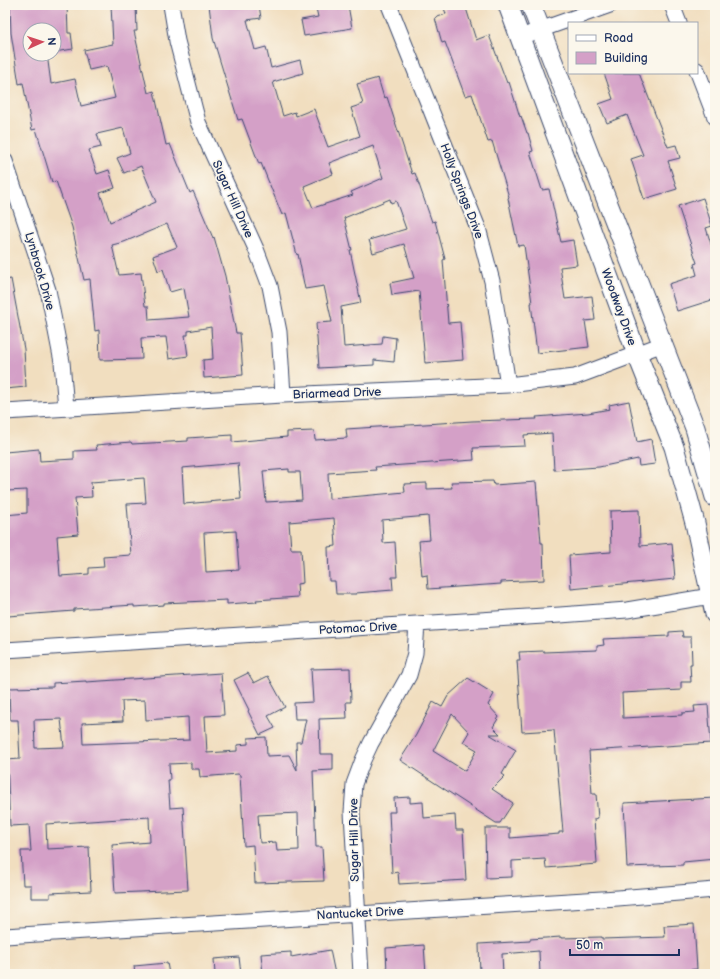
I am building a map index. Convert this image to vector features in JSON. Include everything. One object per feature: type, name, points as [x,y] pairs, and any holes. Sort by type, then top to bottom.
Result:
[{"type":"main road","name":"Woodway Drive","points":[[508,5],[637,354],[674,447],[714,600]]},
{"type":"main road","points":[[531,5],[695,428],[715,498]]},
{"type":"street","name":"Sugar Hill Drive","points":[[171,5],[177,41],[198,122],[256,249],[270,286],[279,332],[284,395]]},
{"type":"street","name":"Holly Springs Drive","points":[[389,5],[478,228],[492,281],[508,385]]},
{"type":"street","points":[[520,37],[610,5]]},
{"type":"street","points":[[672,5],[679,22]]},
{"type":"street","points":[[698,73],[715,117]]},
{"type":"street","name":"Lynbrook Drive","points":[[5,161],[48,290],[62,362],[66,408]]},
{"type":"street","name":"Briarmead Drive","points":[[5,412],[284,395],[508,385],[576,377],[663,344]]},
{"type":"street","name":"Potomac Drive","points":[[5,650],[627,610],[714,600]]},
{"type":"street","name":"Sugar Hill Drive","points":[[361,974],[352,812],[354,784],[371,743],[409,675],[415,653],[417,624]]},
{"type":"street","name":"Nantucket Drive","points":[[5,936],[618,898],[715,890]]},
{"type":"building","points":[[10,5],[67,5],[68,33],[71,33],[73,49],[62,51],[62,22],[22,22],[22,62],[48,62],[51,84],[75,79],[81,106],[115,98],[107,66],[89,70],[84,50],[113,44],[111,5],[136,5],[137,31],[134,31],[148,93],[154,91],[166,145],[170,144],[190,193],[193,191],[213,238],[214,237],[225,276],[236,333],[240,333],[243,375],[204,378],[203,360],[213,359],[211,327],[188,331],[188,335],[185,335],[188,356],[169,359],[166,337],[141,338],[142,359],[100,360],[99,330],[95,331],[90,279],[84,280],[72,227],[56,181],[52,182],[36,129],[32,130],[23,83],[19,84],[11,33]],"holes":[[[123,128],[130,153],[117,158],[124,173],[141,166],[156,202],[110,222],[100,193],[115,188],[109,170],[97,174],[89,150],[101,147],[97,134]],[[167,224],[177,247],[153,256],[158,271],[163,269],[170,292],[184,288],[189,317],[149,320],[148,306],[145,306],[141,273],[119,275],[112,245],[124,242]]]},
{"type":"building","points":[[209,5],[259,5],[261,18],[247,20],[255,50],[266,47],[271,68],[300,60],[303,73],[273,82],[283,116],[295,112],[296,116],[314,109],[328,147],[360,136],[351,108],[363,104],[357,84],[378,78],[384,98],[387,97],[412,174],[415,173],[432,222],[435,221],[445,259],[443,260],[448,323],[460,322],[463,360],[425,363],[419,291],[392,295],[390,283],[414,278],[404,244],[373,253],[369,240],[406,229],[396,201],[391,203],[390,199],[344,218],[352,250],[350,250],[361,303],[341,307],[344,347],[382,344],[383,336],[396,338],[394,362],[374,360],[374,365],[319,368],[316,323],[332,322],[324,286],[305,289],[298,254],[297,255],[286,213],[282,215],[261,163],[259,164],[242,119],[238,120],[213,38]],"holes":[[[373,146],[383,178],[351,192],[353,195],[313,208],[304,186],[333,174],[329,163]]]},
{"type":"building","points":[[332,5],[348,5],[352,28],[304,36],[301,20],[318,17],[316,8]]},
{"type":"building","points":[[443,5],[465,5],[476,40],[489,35],[507,83],[509,82],[520,117],[521,116],[528,133],[533,151],[530,152],[542,190],[549,189],[561,242],[573,240],[577,265],[560,267],[565,299],[592,296],[595,320],[585,321],[589,347],[537,353],[524,245],[518,246],[509,197],[492,141],[488,142],[472,94],[465,96],[445,42],[442,43],[435,18],[446,14]]},
{"type":"building","points":[[604,74],[639,74],[668,147],[676,145],[680,158],[668,161],[677,189],[644,199],[631,159],[643,155],[627,115],[607,123],[599,104],[613,99]]},
{"type":"building","points":[[703,198],[712,226],[706,228],[715,257],[715,299],[677,311],[669,284],[697,275],[694,264],[697,263],[678,206]]},
{"type":"building","points":[[11,279],[24,349],[26,387],[5,389],[5,280]]},
{"type":"building","points":[[629,401],[637,442],[651,439],[655,464],[639,466],[638,459],[599,467],[554,470],[552,433],[524,435],[525,446],[473,448],[474,460],[375,467],[376,470],[328,473],[329,499],[405,492],[404,484],[427,483],[427,489],[452,488],[451,482],[493,481],[494,485],[536,482],[541,543],[543,543],[544,580],[501,582],[501,584],[428,589],[427,575],[422,576],[419,541],[430,540],[428,516],[382,520],[383,543],[395,542],[397,577],[392,577],[393,590],[356,594],[336,594],[335,581],[329,581],[328,547],[336,546],[334,518],[289,522],[291,549],[301,549],[303,583],[297,584],[298,597],[227,604],[227,600],[164,603],[164,605],[134,607],[134,605],[74,609],[74,611],[8,616],[5,580],[5,515],[27,513],[27,490],[6,491],[5,452],[39,449],[40,461],[74,459],[74,451],[97,450],[96,445],[131,442],[132,444],[188,441],[188,438],[232,435],[232,442],[287,437],[287,432],[314,431],[315,440],[347,438],[346,429],[472,421],[537,419],[536,417],[588,413],[610,409],[609,405]],"holes":[[[238,463],[241,499],[184,504],[182,468]],[[289,469],[289,472],[300,472],[302,500],[266,502],[263,471]],[[144,478],[146,503],[127,504],[131,555],[103,557],[104,567],[89,568],[89,574],[60,576],[57,536],[78,534],[75,498],[92,497],[91,482]],[[236,531],[239,570],[206,572],[204,533]]]},
{"type":"building","points":[[639,510],[640,546],[672,543],[675,579],[571,589],[569,555],[611,552],[610,511]]},
{"type":"building","points":[[682,631],[683,637],[691,637],[691,682],[681,682],[681,690],[622,693],[623,718],[682,715],[682,713],[695,712],[694,706],[708,705],[711,743],[589,751],[592,794],[596,794],[598,818],[594,819],[597,864],[546,868],[545,859],[512,861],[512,877],[486,878],[485,828],[510,828],[510,838],[559,834],[559,832],[563,832],[554,730],[522,732],[517,660],[520,660],[519,652],[597,650],[597,646],[604,645],[603,639],[669,636],[669,632]]},
{"type":"building","points":[[350,668],[351,702],[346,702],[347,718],[319,719],[320,754],[333,754],[333,770],[313,771],[316,847],[322,847],[324,881],[255,883],[253,845],[244,846],[240,775],[200,777],[199,769],[191,769],[191,763],[169,764],[170,780],[168,780],[170,808],[183,807],[188,890],[115,893],[112,845],[150,842],[149,817],[46,824],[47,849],[89,847],[91,891],[50,893],[50,898],[31,898],[31,885],[23,885],[21,851],[31,851],[29,825],[10,826],[7,760],[20,759],[18,720],[10,720],[9,688],[53,687],[53,683],[221,673],[224,715],[205,716],[207,753],[237,751],[237,745],[248,744],[248,738],[266,737],[267,756],[289,755],[297,770],[296,742],[301,742],[306,719],[295,719],[294,703],[313,702],[311,669]],"holes":[[[145,700],[146,720],[188,717],[189,740],[83,744],[82,723],[123,721],[122,701]],[[61,719],[64,747],[35,748],[34,720]],[[298,813],[299,850],[277,851],[276,842],[260,843],[258,815]]]},
{"type":"building","points":[[248,673],[254,683],[268,676],[285,707],[268,716],[275,728],[260,735],[234,680]]},
{"type":"building","points":[[468,678],[494,694],[488,705],[499,717],[493,727],[500,734],[489,734],[516,750],[502,774],[505,776],[492,789],[513,803],[500,823],[496,823],[400,760],[416,735],[433,702],[442,707],[448,696]],"holes":[[[452,714],[469,732],[463,742],[477,750],[465,771],[433,751]]]},
{"type":"building","points":[[410,797],[410,803],[423,802],[424,818],[455,815],[456,830],[463,830],[466,880],[399,884],[398,872],[392,873],[389,812],[395,812],[394,798]]},
{"type":"building","points":[[715,798],[715,859],[683,862],[683,865],[627,867],[624,803]]},
{"type":"building","points":[[694,924],[697,969],[687,970],[687,974],[540,974],[539,951],[502,954],[503,974],[480,974],[479,944],[530,941],[530,939],[561,937],[602,937],[602,939],[665,937],[664,926]]},
{"type":"building","points":[[424,945],[426,974],[387,974],[386,948]]},
{"type":"building","points":[[330,950],[335,974],[263,974],[261,954],[291,952],[291,957]]},
{"type":"building","points":[[239,957],[241,974],[215,974],[214,959]]},
{"type":"building","points":[[167,963],[169,974],[135,974],[134,966]]}]
